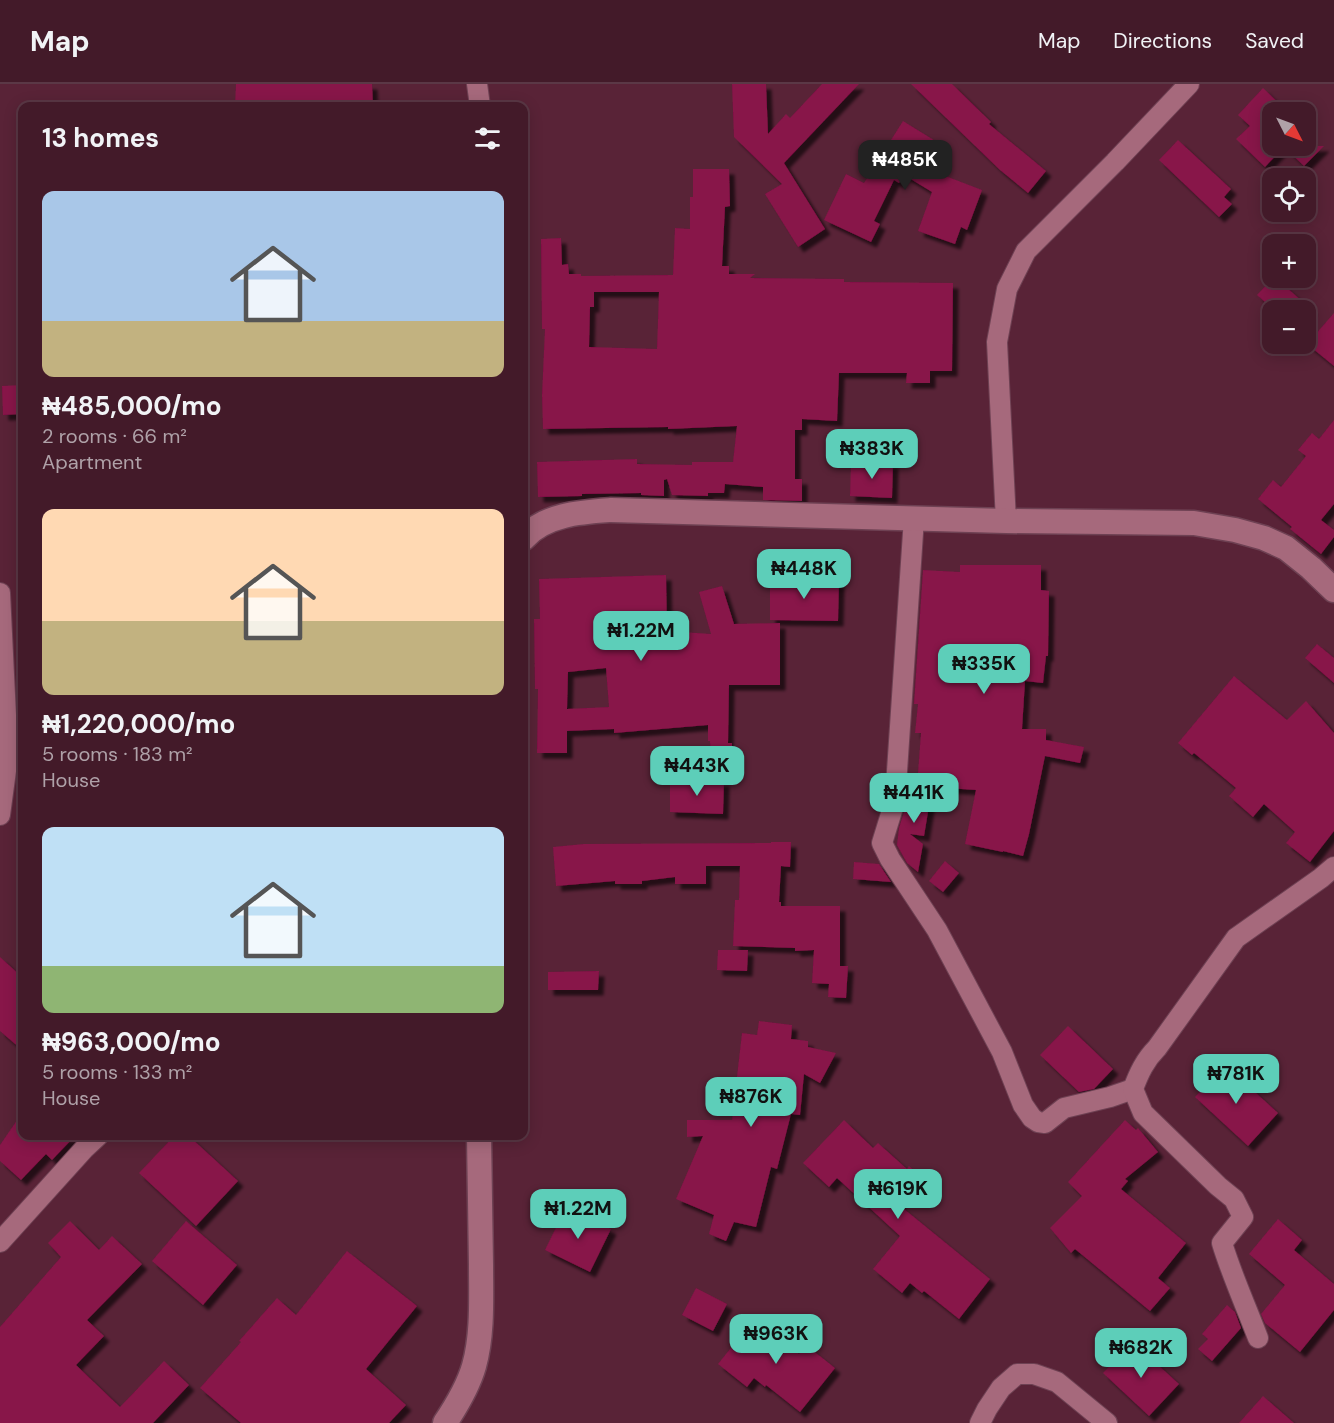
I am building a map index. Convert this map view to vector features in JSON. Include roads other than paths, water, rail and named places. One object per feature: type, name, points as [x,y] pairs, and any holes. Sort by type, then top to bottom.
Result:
[{"type":"street","points":[[477,84],[479,102]]},
{"type":"street","points":[[1006,521],[997,342],[1007,289],[1026,251],[1189,84]]},
{"type":"street","points":[[528,532],[548,521],[579,513],[611,510],[1006,521],[1194,523],[1264,538],[1286,548],[1334,590]]},
{"type":"street","points":[[914,518],[894,801],[882,843],[937,930],[1002,1052],[1023,1105],[1032,1118],[1045,1124],[1064,1108],[1133,1089]]},
{"type":"street","points":[[0,593],[8,756],[0,815]]},
{"type":"street","points":[[1258,1338],[1222,1243],[1243,1217],[1233,1199],[1143,1113],[1133,1089],[1147,1058],[1157,1048],[1236,938],[1322,878],[1334,867]]},
{"type":"street","points":[[0,1242],[94,1140]]},
{"type":"street","points":[[445,1423],[467,1385],[475,1365],[481,1310],[479,1140]]},
{"type":"street","points":[[980,1423],[1001,1388],[1017,1374],[1034,1374],[1057,1382],[1107,1423]]}]
